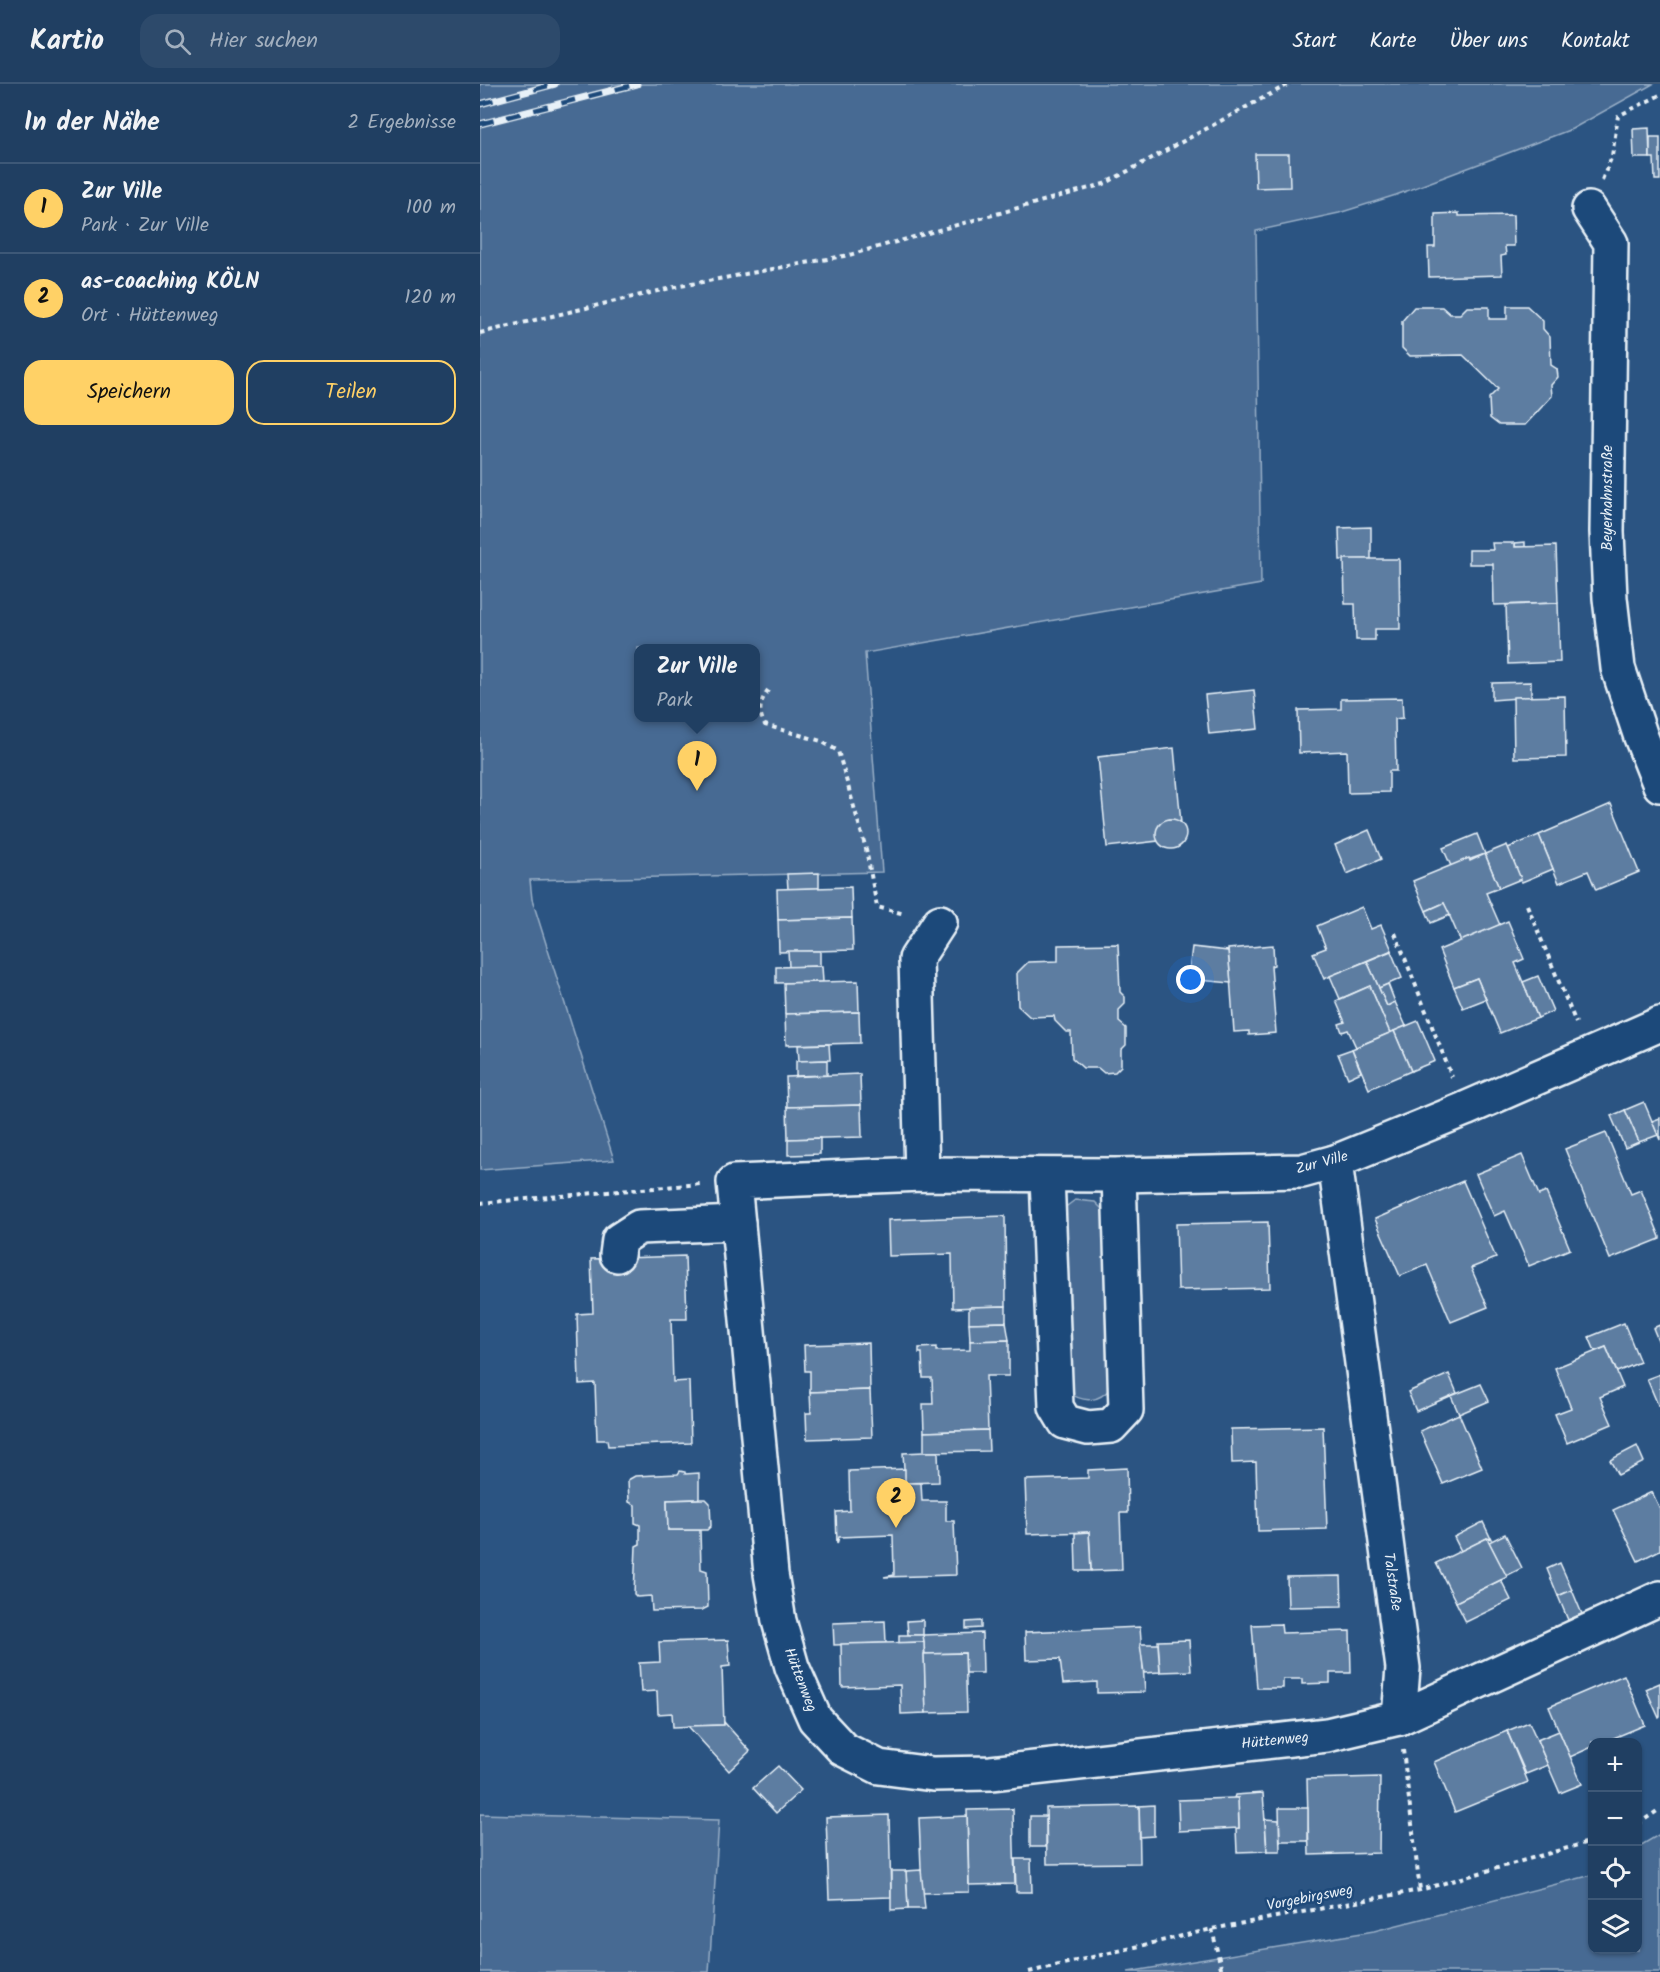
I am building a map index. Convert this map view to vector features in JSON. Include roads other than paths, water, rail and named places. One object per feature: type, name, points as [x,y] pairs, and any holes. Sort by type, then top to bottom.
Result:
[{"type":"street","name":"Beyerhahnstraße","points":[[1589,209],[1611,243],[1607,532],[1612,621],[1618,668],[1660,785]]},
{"type":"street","points":[[922,1174],[916,959],[940,922]]},
{"type":"street","name":"Zur Ville","points":[[734,1182],[922,1174],[1047,1176],[1302,1171],[1335,1162],[1465,1109],[1660,1024]]},
{"type":"street","name":"Talstraße","points":[[1335,1162],[1403,1668],[1400,1718]]},
{"type":"street","points":[[1047,1176],[1056,1407],[1065,1422],[1088,1428],[1111,1426],[1126,1410],[1119,1175]]},
{"type":"street","name":"Hüttenweg","points":[[734,1182],[770,1563],[778,1621],[792,1667],[815,1719],[843,1749],[879,1767],[933,1774],[991,1773],[1327,1735],[1400,1718]]},
{"type":"street","points":[[617,1255],[619,1240],[639,1227],[738,1223]]},
{"type":"street","points":[[1400,1718],[1660,1598]]},
{"type":"railway","points":[[480,104],[555,84]]},
{"type":"railway","points":[[480,124],[637,84]]},
{"type":"place","name":"Zur Ville","points":[[697,791]]},
{"type":"place","name":"as-coaching KÖLN","points":[[896,1528]]}]
